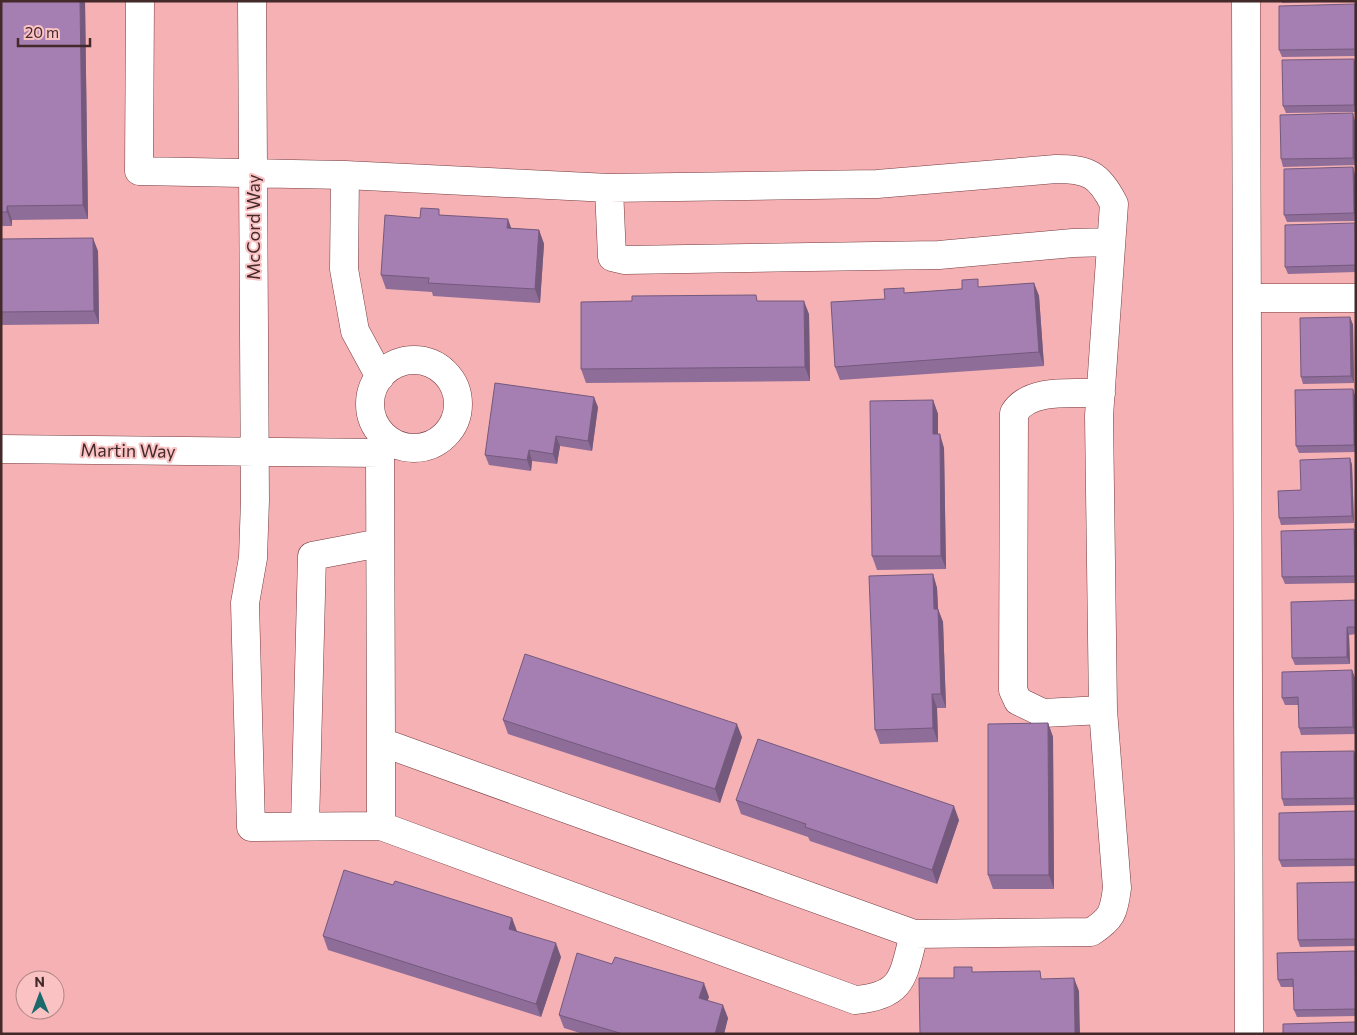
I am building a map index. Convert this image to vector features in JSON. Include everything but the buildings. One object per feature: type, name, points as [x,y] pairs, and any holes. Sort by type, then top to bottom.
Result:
[{"type":"street","points":[[140,1],[140,171],[253,175],[345,175],[609,188],[877,184],[1023,171],[1074,169],[1093,174],[1105,187],[1114,204],[1099,416],[1103,710],[1117,888],[1114,908],[1107,922],[1091,932],[914,934],[380,742]]},
{"type":"street","name":"McCord Way","points":[[252,1],[254,540],[245,603],[251,827],[305,826]]},
{"type":"street","points":[[1246,1],[1249,1034]]},
{"type":"street","points":[[345,175],[344,268],[354,331],[380,377]]},
{"type":"street","points":[[609,188],[612,257],[625,260],[939,255],[1073,243],[1111,242]]},
{"type":"street","points":[[1247,298],[1356,298]]},
{"type":"street","points":[[381,826],[380,544],[386,448],[382,434],[371,412],[370,400],[373,388],[388,368],[400,362],[425,361],[436,366],[454,384],[458,396],[455,420],[449,431],[440,440],[416,448],[386,448]]},
{"type":"street","points":[[1101,393],[1039,396],[1019,404],[1014,413],[1013,690],[1018,701],[1043,713],[1103,710]]},
{"type":"street","name":"Martin Way","points":[[1,449],[255,452],[386,448]]},
{"type":"street","points":[[380,544],[312,556],[305,826],[381,826],[855,1000],[873,998],[889,992],[902,978],[914,934]]}]
